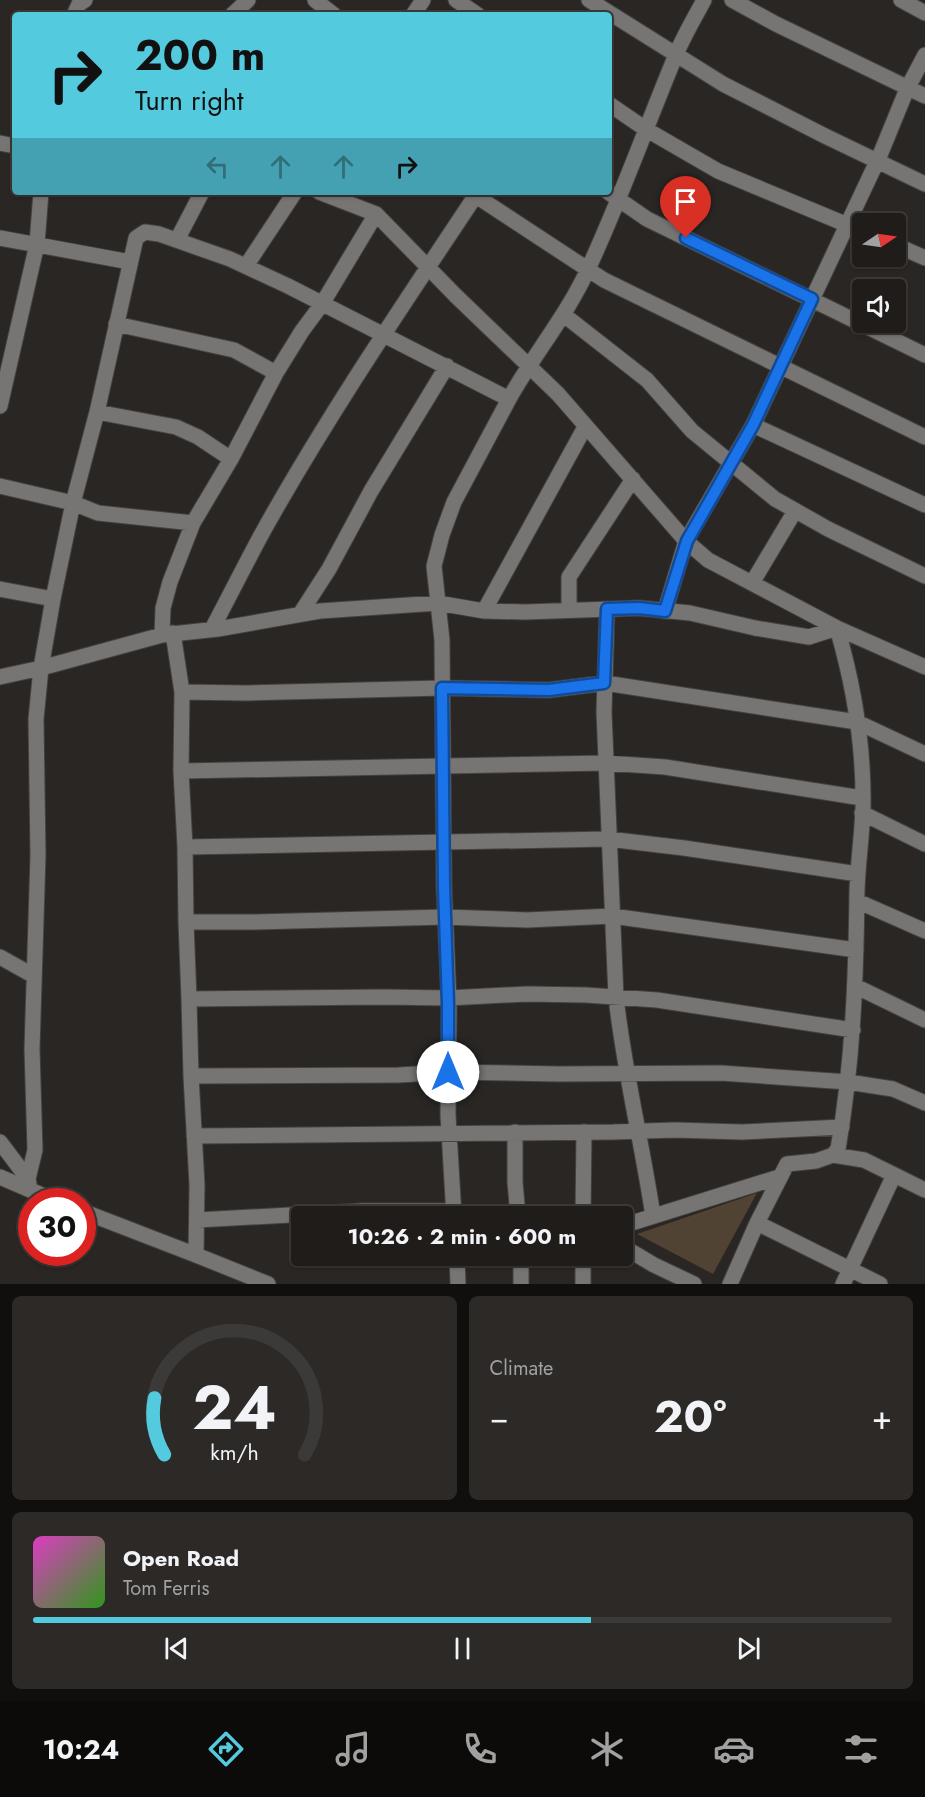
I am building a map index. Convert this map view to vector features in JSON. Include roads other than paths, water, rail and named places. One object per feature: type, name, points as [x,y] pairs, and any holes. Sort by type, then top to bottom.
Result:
[{"type":"street","points":[[76,12],[85,0]]},
{"type":"street","points":[[235,12],[248,0]]},
{"type":"street","points":[[456,0],[474,12]]},
{"type":"street","points":[[454,1206],[443,843],[442,640],[434,566],[454,502],[528,365],[564,315],[588,270],[613,195],[647,130],[676,55],[704,0]]},
{"type":"street","points":[[732,0],[776,24],[925,96]]},
{"type":"street","points":[[901,0],[925,13]]},
{"type":"street","points":[[612,17],[723,84],[925,184]]},
{"type":"street","points":[[665,611],[687,541],[753,425],[925,55]]},
{"type":"street","points":[[612,106],[647,130],[718,171],[852,227]]},
{"type":"street","points":[[0,406],[38,244],[41,195]]},
{"type":"street","points":[[177,240],[200,195]]},
{"type":"street","points":[[246,266],[293,195]]},
{"type":"street","points":[[327,195],[376,214],[558,394],[687,541],[708,560],[837,628],[924,663]]},
{"type":"street","points":[[212,629],[265,528],[383,335],[474,195]]},
{"type":"street","points":[[478,195],[604,280],[925,437]]},
{"type":"street","points":[[613,195],[647,219],[925,355]]},
{"type":"street","points":[[196,1255],[197,1220],[181,771],[182,692],[163,608],[170,582],[193,523],[231,459],[276,373],[322,304],[376,214]]},
{"type":"street","points":[[29,1185],[35,1150],[32,1049],[38,855],[36,719],[41,669],[73,503],[97,412],[136,238],[145,232],[159,234],[246,266],[509,399]]},
{"type":"street","points":[[0,238],[130,261]]},
{"type":"street","points":[[906,249],[925,258]]},
{"type":"street","points":[[564,315],[647,380],[692,431],[775,499],[925,576]]},
{"type":"street","points":[[116,324],[234,350],[276,373]]},
{"type":"street","points":[[300,614],[329,569],[371,491],[447,366]]},
{"type":"street","points":[[97,412],[176,427],[198,437],[231,459]]},
{"type":"street","points":[[753,425],[925,505]]},
{"type":"street","points":[[484,611],[585,427]]},
{"type":"street","points":[[569,610],[569,577],[633,479]]},
{"type":"street","points":[[0,486],[73,503],[98,513],[193,523]]},
{"type":"street","points":[[752,583],[795,511]]},
{"type":"street","points":[[0,589],[53,599]]},
{"type":"street","points":[[0,677],[41,669],[168,634],[320,611],[438,603],[484,611],[639,608],[690,613],[755,628],[809,637],[837,628]]},
{"type":"street","points":[[607,609],[604,683],[615,997],[621,1043],[653,1216]]},
{"type":"street","points":[[730,1284],[787,1164],[816,1161],[832,1155],[838,1149],[842,1127],[848,1082],[855,986],[862,806],[857,722],[850,674],[837,628]]},
{"type":"street","points":[[182,692],[246,693],[442,688],[549,690],[604,683],[857,722],[925,754]]},
{"type":"street","points":[[181,771],[442,764],[606,763],[665,767],[862,806],[925,844]]},
{"type":"street","points":[[185,847],[608,839],[858,874]]},
{"type":"street","points":[[857,901],[925,931]]},
{"type":"street","points":[[186,922],[445,917],[527,920],[612,916],[856,950]]},
{"type":"street","points":[[0,957],[34,976]]},
{"type":"street","points":[[855,986],[925,1020]]},
{"type":"street","points":[[189,999],[448,998],[527,994],[615,997],[657,1000],[852,1030]]},
{"type":"street","points":[[191,1076],[399,1075],[448,1072],[627,1074],[721,1072],[848,1082],[892,1089],[925,1103]]},
{"type":"street","points":[[194,1136],[742,1132],[842,1127]]},
{"type":"street","points":[[515,1132],[517,1206]]},
{"type":"street","points":[[583,1206],[584,1132]]},
{"type":"street","points":[[0,1143],[29,1185]]},
{"type":"street","points":[[832,1155],[864,1160],[925,1190]]},
{"type":"street","points":[[843,1284],[894,1175]]},
{"type":"street","points":[[0,1177],[34,1188]]},
{"type":"street","points":[[633,1222],[780,1177]]},
{"type":"street","points":[[197,1220],[291,1215]]},
{"type":"street","points":[[96,1216],[268,1284]]},
{"type":"street","points":[[757,1223],[880,1284]]},
{"type":"street","points":[[633,1253],[694,1284]]},
{"type":"street","points":[[457,1266],[458,1284]]},
{"type":"street","points":[[521,1266],[521,1284]]},
{"type":"street","points":[[583,1266],[583,1284]]}]
